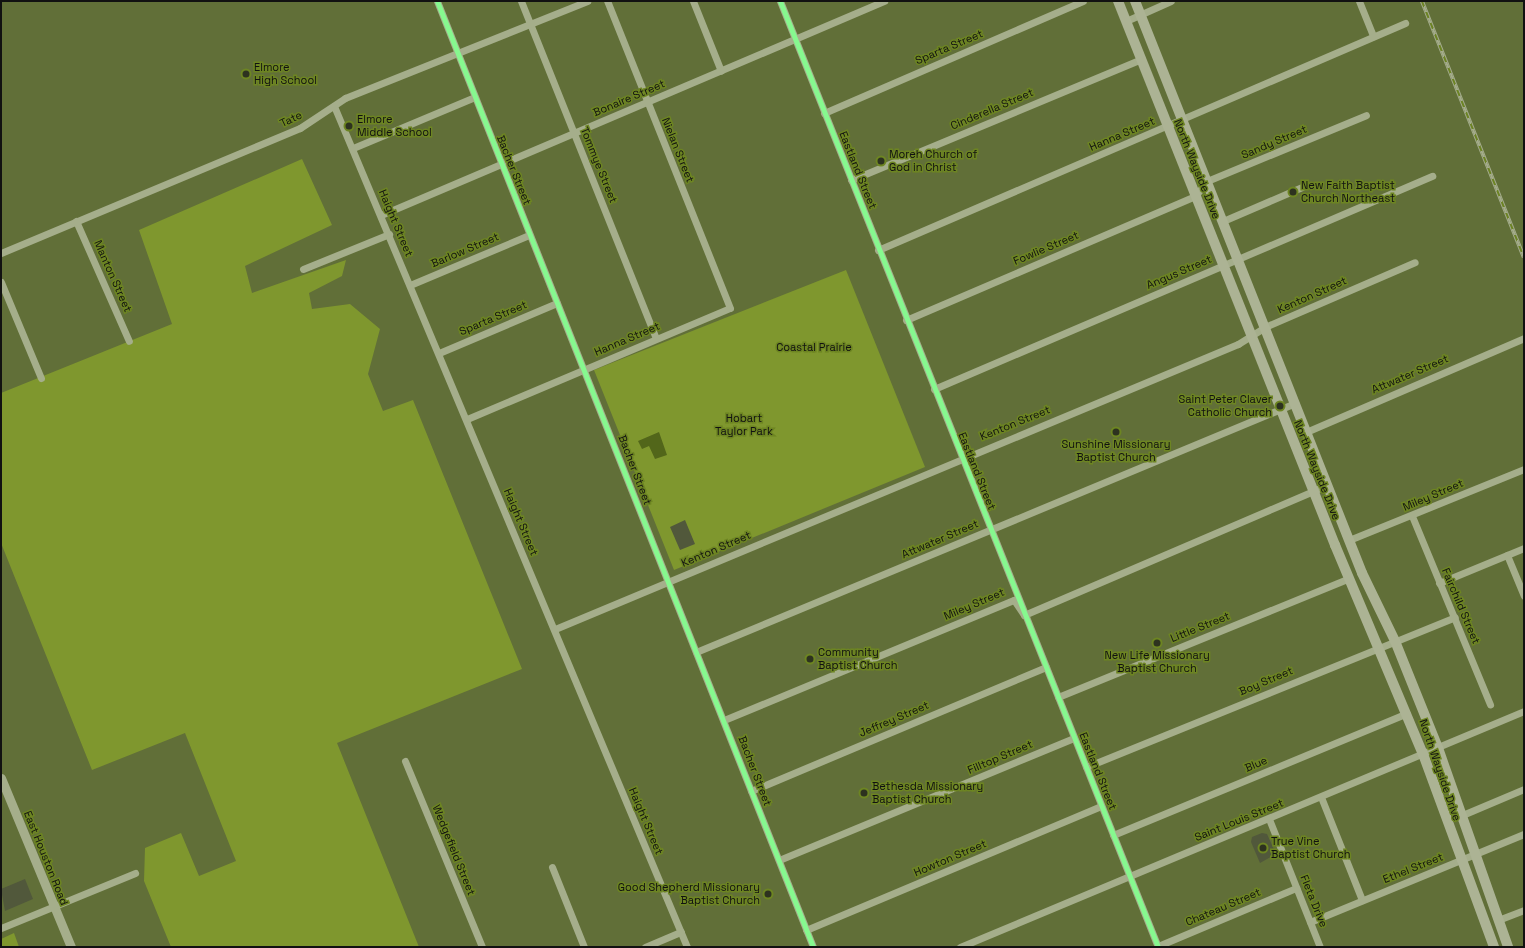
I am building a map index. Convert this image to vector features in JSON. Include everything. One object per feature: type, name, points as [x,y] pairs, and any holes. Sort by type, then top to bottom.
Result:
[{"type":"main road","name":"North Wayside Drive","points":[[1118,1],[1313,491],[1407,713],[1423,754],[1460,861],[1494,947]]},
{"type":"main road","name":"North Wayside Drive","points":[[1135,1],[1349,540],[1395,641],[1438,748],[1460,816],[1508,947]]},
{"type":"main road","points":[[1335,545],[1349,540]]},
{"type":"street","name":"Bacher Street","points":[[437,1],[500,164],[584,369],[813,947]]},
{"type":"street","name":"Tommye Street","points":[[521,1],[656,338]]},
{"type":"street","name":"Tate","points":[[1,253],[300,128],[345,98],[448,54],[458,55],[587,1]]},
{"type":"street","name":"Nielan Street","points":[[607,1],[730,308]]},
{"type":"street","points":[[693,1],[721,71]]},
{"type":"street","name":"Eastland Street","points":[[780,1],[794,40],[852,180],[878,250],[1086,767],[1156,946]]},
{"type":"street","name":"Bonaire Street","points":[[381,215],[884,1]]},
{"type":"street","name":"Sparta Street","points":[[824,113],[1083,1]]},
{"type":"street","points":[[1126,21],[1170,1]]},
{"type":"street","points":[[1359,1],[1373,36]]},
{"type":"street","name":"Hanna Street","points":[[878,250],[1168,126],[1181,116],[1405,23]]},
{"type":"street","name":"Cinderella Street","points":[[852,180],[1141,59]]},
{"type":"street","points":[[353,148],[475,97]]},
{"type":"street","name":"Haight Street","points":[[334,106],[467,419],[687,947]]},
{"type":"street","name":"Sandy Street","points":[[1195,196],[1207,181],[1366,115]]},
{"type":"street","name":"Angus Street","points":[[934,389],[1432,176]]},
{"type":"street","points":[[1223,221],[1302,187]]},
{"type":"street","name":"Fowlie Street","points":[[906,320],[1195,196]]},
{"type":"street","name":"Manton Street","points":[[76,221],[129,341]]},
{"type":"street","points":[[303,269],[389,234]]},
{"type":"street","name":"Barlow Street","points":[[410,285],[529,235]]},
{"type":"street","name":"Kenton Street","points":[[555,629],[961,457],[1251,337],[1265,327],[1415,262]]},
{"type":"street","points":[[1,282],[41,378]]},
{"type":"street","name":"Sparta Street","points":[[438,353],[557,303]]},
{"type":"street","name":"Hanna Street","points":[[467,419],[730,308]]},
{"type":"street","name":"Attwater Street","points":[[1306,432],[1524,338]]},
{"type":"street","name":"Attwater Street","points":[[696,652],[1295,403]]},
{"type":"street","name":"Miley Street","points":[[1349,540],[1412,516],[1524,469]]},
{"type":"street","points":[[1024,615],[1328,485]]},
{"type":"street","name":"Fairchild Street","points":[[1412,516],[1490,704]]},
{"type":"street","points":[[1440,583],[1524,548]]},
{"type":"street","points":[[1507,555],[1524,596]]},
{"type":"street","name":"Little Street","points":[[1058,697],[1350,578]]},
{"type":"street","name":"Miley Street","points":[[724,720],[1014,600],[1024,615]]},
{"type":"street","name":"Boy Street","points":[[1086,767],[1455,617]]},
{"type":"street","name":"Jeffrey Street","points":[[752,791],[1046,667]]},
{"type":"street","name":"Saint Louis Street","points":[[960,947],[1321,798],[1524,711]]},
{"type":"street","name":"Blue","points":[[1113,835],[1407,713]]},
{"type":"street","name":"Filltop Street","points":[[779,860],[1074,738]]},
{"type":"street","name":"Wedgefield Street","points":[[405,761],[482,947]]},
{"type":"street","name":"East Houston Road","points":[[1,778],[52,906],[71,947]]},
{"type":"street","points":[[1460,816],[1524,789]]},
{"type":"street","points":[[1321,798],[1362,900]]},
{"type":"street","name":"Howton Street","points":[[806,930],[1101,806]]},
{"type":"street","name":"Fleta Drive","points":[[1269,819],[1320,947]]},
{"type":"street","name":"Ethel Street","points":[[1310,922],[1524,834]]},
{"type":"street","points":[[552,867],[584,947]]},
{"type":"street","points":[[1,928],[135,872]]},
{"type":"street","name":"Chateau Street","points":[[1156,946],[1296,888]]},
{"type":"street","points":[[1498,920],[1524,910]]},
{"type":"street","points":[[645,947],[681,932]]},
{"type":"green space","points":[[302,159],[332,225],[245,266],[252,293],[346,260],[342,276],[309,293],[312,309],[350,304],[380,329],[368,374],[383,411],[413,400],[522,669],[337,743],[419,947],[171,947],[144,881],[145,848],[181,833],[199,876],[236,861],[185,733],[92,770],[1,543],[1,393],[172,324],[139,230]]},
{"type":"green space","name":"Hobart Taylor Park","points":[[846,270],[925,467],[674,570],[594,370]]},
{"type":"green space","points":[[14,933],[19,947],[1,947],[1,939]]},
{"type":"shaded area","points":[[659,432],[667,455],[655,459],[649,446],[642,449],[638,441]]},
{"type":"building","points":[[685,520],[695,544],[680,550],[670,527]]},
{"type":"building","name":"True Vine Baptist Church","points":[[1262,833],[1267,834],[1276,854],[1260,863],[1251,842],[1252,837]]},
{"type":"building","points":[[25,879],[33,899],[5,911],[1,889]]},
{"type":"railway","points":[[1422,1],[1524,257]]},
{"type":"cycle path","points":[[437,1],[813,947]]},
{"type":"cycle path","points":[[780,1],[1158,947]]},
{"type":"place","name":"Elmore High School","points":[[246,74]]},
{"type":"place","name":"Elmore Middle School","points":[[349,126]]},
{"type":"place","name":"Moreh Church of God in Christ","points":[[881,161]]},
{"type":"place","name":"New Faith Baptist Church Northeast","points":[[1293,192]]},
{"type":"place","name":"Saint Peter Claver Catholic Church","points":[[1280,406]]},
{"type":"place","name":"Sunshine Missionary Baptist Church","points":[[1116,432]]},
{"type":"place","name":"New Life Missionary Baptist Church","points":[[1157,643]]},
{"type":"place","name":"Community Baptist Church","points":[[810,659]]},
{"type":"place","name":"Bethesda Missionary Baptist Church","points":[[864,793]]},
{"type":"place","name":"True Vine Baptist Church","points":[[1263,848]]},
{"type":"place","name":"Good Shepherd Missionary Baptist Church","points":[[768,894]]},
{"type":"park label","name":"Coastal Prairie","points":[[814,347]]}]
